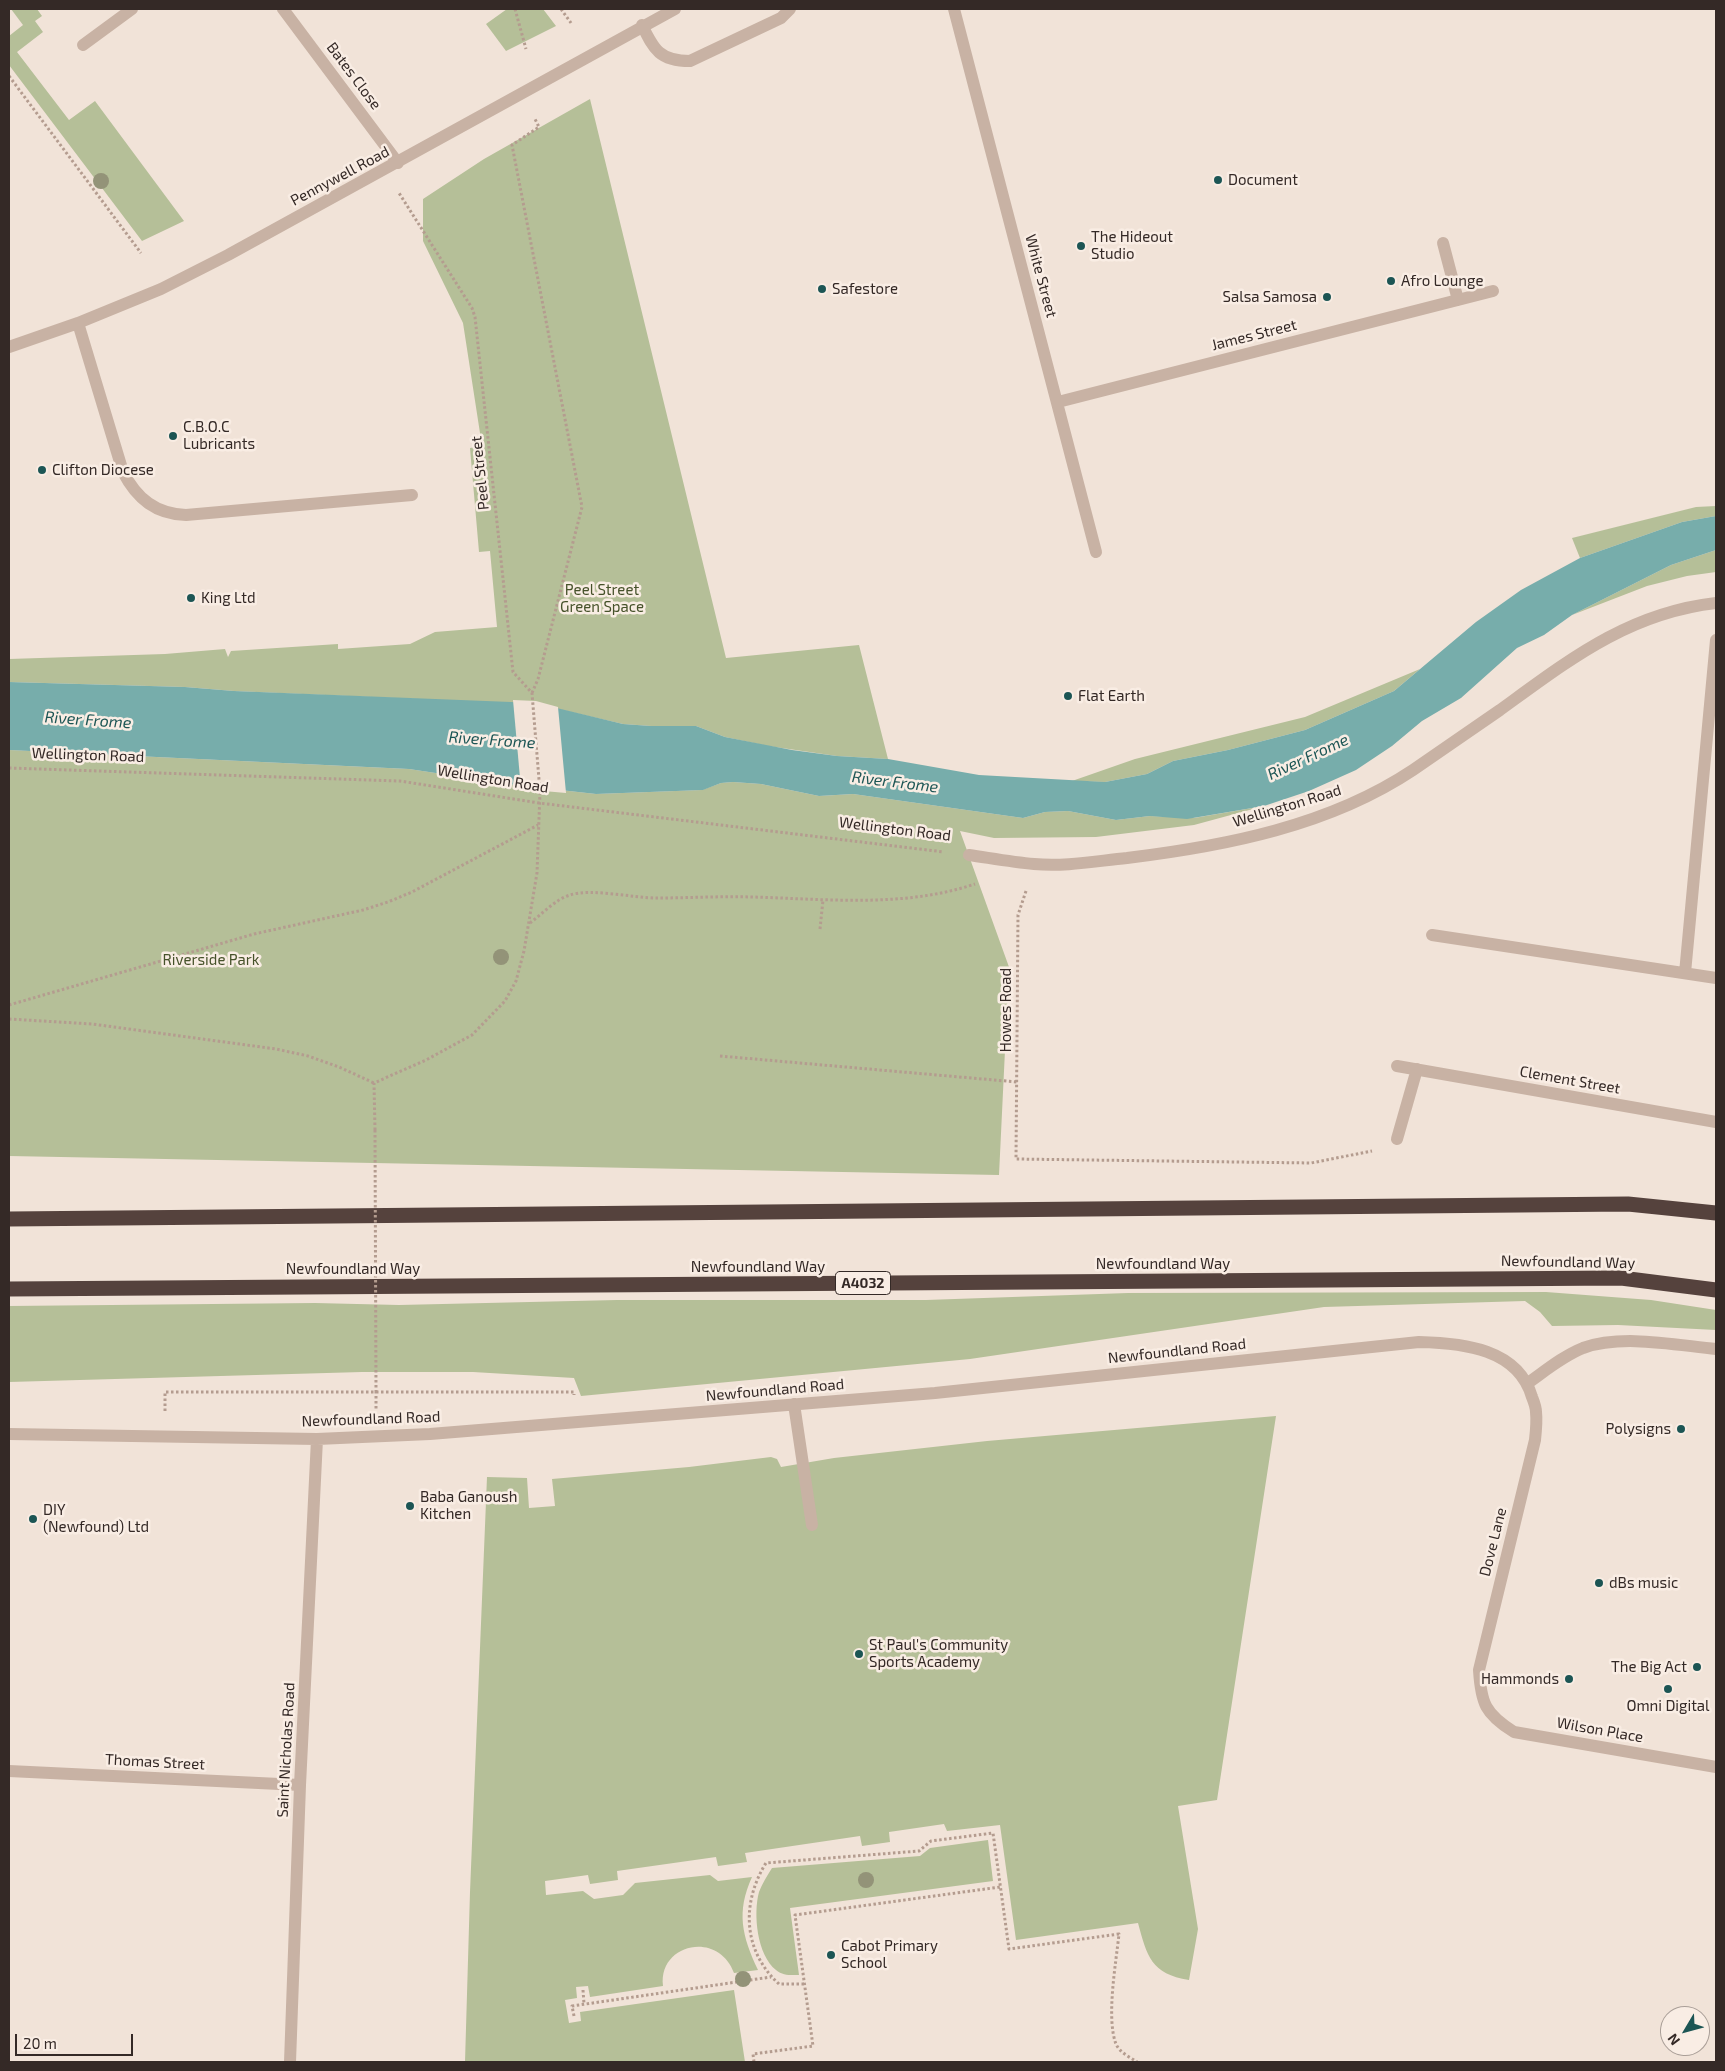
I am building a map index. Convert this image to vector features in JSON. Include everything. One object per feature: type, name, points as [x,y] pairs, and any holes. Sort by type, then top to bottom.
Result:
[{"type":"highway","points":[[9,1219],[1628,1204],[1716,1213]]},
{"type":"highway","name":"Newfoundland Way","points":[[9,1289],[1621,1278],[1716,1290]]},
{"type":"street","points":[[83,45],[132,9]]},
{"type":"street","name":"Bates Close","points":[[283,9],[398,163]]},
{"type":"street","name":"Pennywell Road","points":[[9,347],[78,323],[161,289],[228,255],[398,163],[642,25],[675,9]]},
{"type":"street","points":[[642,25],[653,47],[663,56],[677,61],[690,61],[781,18],[790,9]]},
{"type":"street","name":"White Street","points":[[954,9],[1096,552]]},
{"type":"street","points":[[1443,243],[1458,300]]},
{"type":"street","name":"James Street","points":[[1058,402],[1493,291]]},
{"type":"street","points":[[78,323],[123,472],[136,492],[154,508],[170,514],[186,515],[412,495]]},
{"type":"street","name":"Wellington Road","points":[[969,855],[1035,864],[1081,863],[1207,846],[1260,834],[1336,809],[1371,794],[1411,771],[1500,710],[1556,668],[1614,632],[1663,615],[1716,603]]},
{"type":"street","points":[[1685,973],[1716,640]]},
{"type":"street","points":[[1432,935],[1716,978]]},
{"type":"street","name":"Clement Street","points":[[1396,1066],[1716,1122]]},
{"type":"street","points":[[1397,1139],[1417,1069]]},
{"type":"street","name":"Newfoundland Road","points":[[9,1434],[317,1439],[430,1434],[935,1393],[1419,1342],[1448,1343],[1484,1350],[1506,1360],[1528,1384]]},
{"type":"street","points":[[1528,1384],[1561,1360],[1582,1348],[1605,1342],[1636,1342],[1716,1349]]},
{"type":"street","name":"Dove Lane","points":[[1487,1709],[1480,1690],[1479,1670],[1536,1440],[1536,1411],[1528,1384]]},
{"type":"street","points":[[794,1404],[812,1525]]},
{"type":"street","name":"Saint Nicholas Road","points":[[290,2062],[300,1785],[317,1439]]},
{"type":"street","name":"Wilson Place","points":[[1487,1709],[1495,1720],[1514,1732],[1716,1766]]},
{"type":"street","name":"Thomas Street","points":[[9,1771],[300,1785]]},
{"type":"path","points":[[515,9],[526,49]]},
{"type":"path","points":[[561,9],[571,23]]},
{"type":"path","points":[[9,76],[141,253]]},
{"type":"path","points":[[9,1019],[92,1024],[276,1049],[308,1056],[339,1067],[374,1083],[451,1048],[472,1035],[505,1001],[516,981],[529,924],[537,873],[540,792],[532,693],[538,679],[582,507],[512,145],[540,127],[535,119]]},
{"type":"path","name":"Peel Street","points":[[384,170],[474,312],[513,672],[532,693]]},
{"type":"path","name":"Wellington Road","points":[[9,768],[400,781],[539,803],[969,855]]},
{"type":"path","points":[[9,1005],[254,934],[363,910],[388,902],[412,892],[538,824]]},
{"type":"path","name":"Howes Road","points":[[1035,864],[1018,915],[1016,1159],[1311,1163],[1381,1150],[1397,1139]]},
{"type":"path","points":[[529,924],[562,899],[575,894],[657,898],[719,897],[858,901],[920,897],[956,890],[982,882]]},
{"type":"path","points":[[820,929],[823,900]]},
{"type":"path","points":[[720,1056],[1017,1082]]},
{"type":"path","points":[[374,1083],[376,1391]]},
{"type":"path","points":[[165,1392],[574,1392]]},
{"type":"path","points":[[804,1984],[779,1984],[771,1977],[761,1962],[753,1942],[749,1920],[749,1902],[766,1863],[919,1851],[931,1841],[993,1833],[1009,1949],[1119,1934],[1113,2000],[1113,2024],[1116,2045],[1122,2052],[1137,2062]]},
{"type":"path","points":[[754,2062],[753,2054],[813,2046],[794,1915],[1000,1887]]},
{"type":"path","points":[[574,2016],[572,2006],[771,1977]]},
{"type":"path","points":[[583,1990],[584,2004]]},
{"type":"green space","points":[[11,9],[37,9],[42,16],[35,21],[43,32],[17,52],[69,120],[95,101],[184,221],[142,241],[9,65],[9,36],[23,25]]},
{"type":"green space","points":[[507,9],[543,9],[556,26],[506,51],[486,24]]},
{"type":"green space","name":"Peel Street Green Space","points":[[590,99],[726,658],[859,645],[888,759],[837,756],[768,746],[725,737],[696,726],[623,724],[545,706],[185,687],[9,682],[9,659],[165,654],[225,649],[228,657],[231,651],[338,644],[338,649],[410,644],[435,632],[497,627],[490,551],[479,552],[470,448],[482,446],[463,323],[423,241],[423,199],[484,159]]},
{"type":"green space","points":[[1716,506],[1716,516],[1682,522],[1580,558],[1572,538],[1696,507]]},
{"type":"green space","points":[[1716,550],[1716,572],[1687,576],[1647,586],[1572,615],[1671,565]]},
{"type":"green space","points":[[1420,669],[1394,691],[1305,730],[1228,750],[1173,761],[1147,774],[1105,782],[1072,781],[1135,759],[1305,717]]},
{"type":"green space","name":"Riverside Park","points":[[9,750],[409,769],[515,785],[596,794],[702,790],[721,783],[733,782],[761,784],[819,796],[853,794],[1023,818],[1045,812],[1068,811],[1116,820],[1150,816],[1194,818],[1264,806],[1194,825],[1096,837],[994,838],[960,831],[1009,967],[999,1175],[9,1156]]},
{"type":"green space","points":[[1546,1292],[1651,1300],[1716,1310],[1716,1330],[1618,1325],[1552,1326],[1540,1312],[1525,1301],[1324,1307],[970,1359],[581,1396],[574,1378],[473,1372],[362,1372],[9,1382],[9,1306],[315,1303],[399,1305],[617,1300],[926,1300],[1128,1293]]},
{"type":"green space","name":"St Paul's Community Sports Academy","points":[[1276,1416],[1217,1800],[1178,1806],[1198,1929],[1189,1980],[1166,1973],[1153,1962],[1144,1945],[1138,1923],[1016,1940],[1000,1825],[947,1831],[944,1824],[889,1832],[890,1842],[862,1846],[860,1836],[745,1853],[747,1862],[718,1866],[716,1857],[617,1871],[618,1880],[590,1884],[588,1875],[545,1881],[546,1895],[583,1891],[594,1899],[623,1895],[635,1883],[710,1875],[718,1881],[752,1877],[744,1902],[743,1924],[748,1946],[758,1970],[734,1973],[726,1959],[715,1951],[703,1947],[691,1948],[679,1952],[670,1960],[664,1972],[663,1986],[590,1997],[588,1986],[576,1987],[577,1998],[565,2000],[569,2023],[581,2021],[580,2012],[734,1990],[745,2062],[465,2062],[487,1477],[527,1478],[529,1508],[555,1506],[552,1479],[689,1467],[771,1457],[777,1459],[781,1467],[834,1458],[987,1441]]},
{"type":"green space","points":[[988,1840],[993,1881],[790,1908],[799,1975],[787,1975],[779,1972],[764,1955],[758,1934],[756,1911],[760,1889],[772,1868],[920,1856],[930,1848]]},
{"type":"water","name":"River Frome","points":[[1716,516],[1716,550],[1671,565],[1572,615],[1544,635],[1517,648],[1461,698],[1422,721],[1392,746],[1356,770],[1309,791],[1264,806],[1187,819],[1150,816],[1116,820],[1068,811],[1045,812],[1023,818],[853,794],[819,796],[761,784],[733,782],[721,783],[703,790],[596,794],[515,785],[409,769],[9,750],[9,682],[185,687],[234,691],[536,703],[623,724],[696,726],[725,737],[792,750],[837,756],[888,759],[979,775],[1105,782],[1147,774],[1173,761],[1228,750],[1305,730],[1394,691],[1476,622],[1521,590],[1580,558],[1682,522]]},
{"type":"pier","points":[[513,700],[536,701],[558,707],[566,793],[521,789]]},
{"type":"place","name":"Document","points":[[1218,180]]},
{"type":"place","name":"The Hideout Studio","points":[[1081,246]]},
{"type":"place","name":"Afro Lounge","points":[[1391,281]]},
{"type":"place","name":"Safestore","points":[[822,289]]},
{"type":"place","name":"Salsa Samosa","points":[[1327,297]]},
{"type":"place","name":"C.B.O.C Lubricants","points":[[173,436]]},
{"type":"place","name":"Clifton Diocese","points":[[42,470]]},
{"type":"place","name":"King Ltd","points":[[191,598]]},
{"type":"place","name":"Flat Earth","points":[[1068,696]]},
{"type":"place","name":"Polysigns","points":[[1681,1429]]},
{"type":"place","name":"Baba Ganoush Kitchen","points":[[410,1506]]},
{"type":"place","name":"DIY (Newfound) Ltd","points":[[33,1519]]},
{"type":"place","name":"dBs music","points":[[1599,1583]]},
{"type":"place","name":"St Paul's Community Sports Academy","points":[[859,1654]]},
{"type":"place","name":"The Big Act","points":[[1697,1667]]},
{"type":"place","name":"Hammonds","points":[[1569,1679]]},
{"type":"place","name":"Omni Digital","points":[[1668,1689]]},
{"type":"place","name":"Cabot Primary School","points":[[831,1955]]}]
